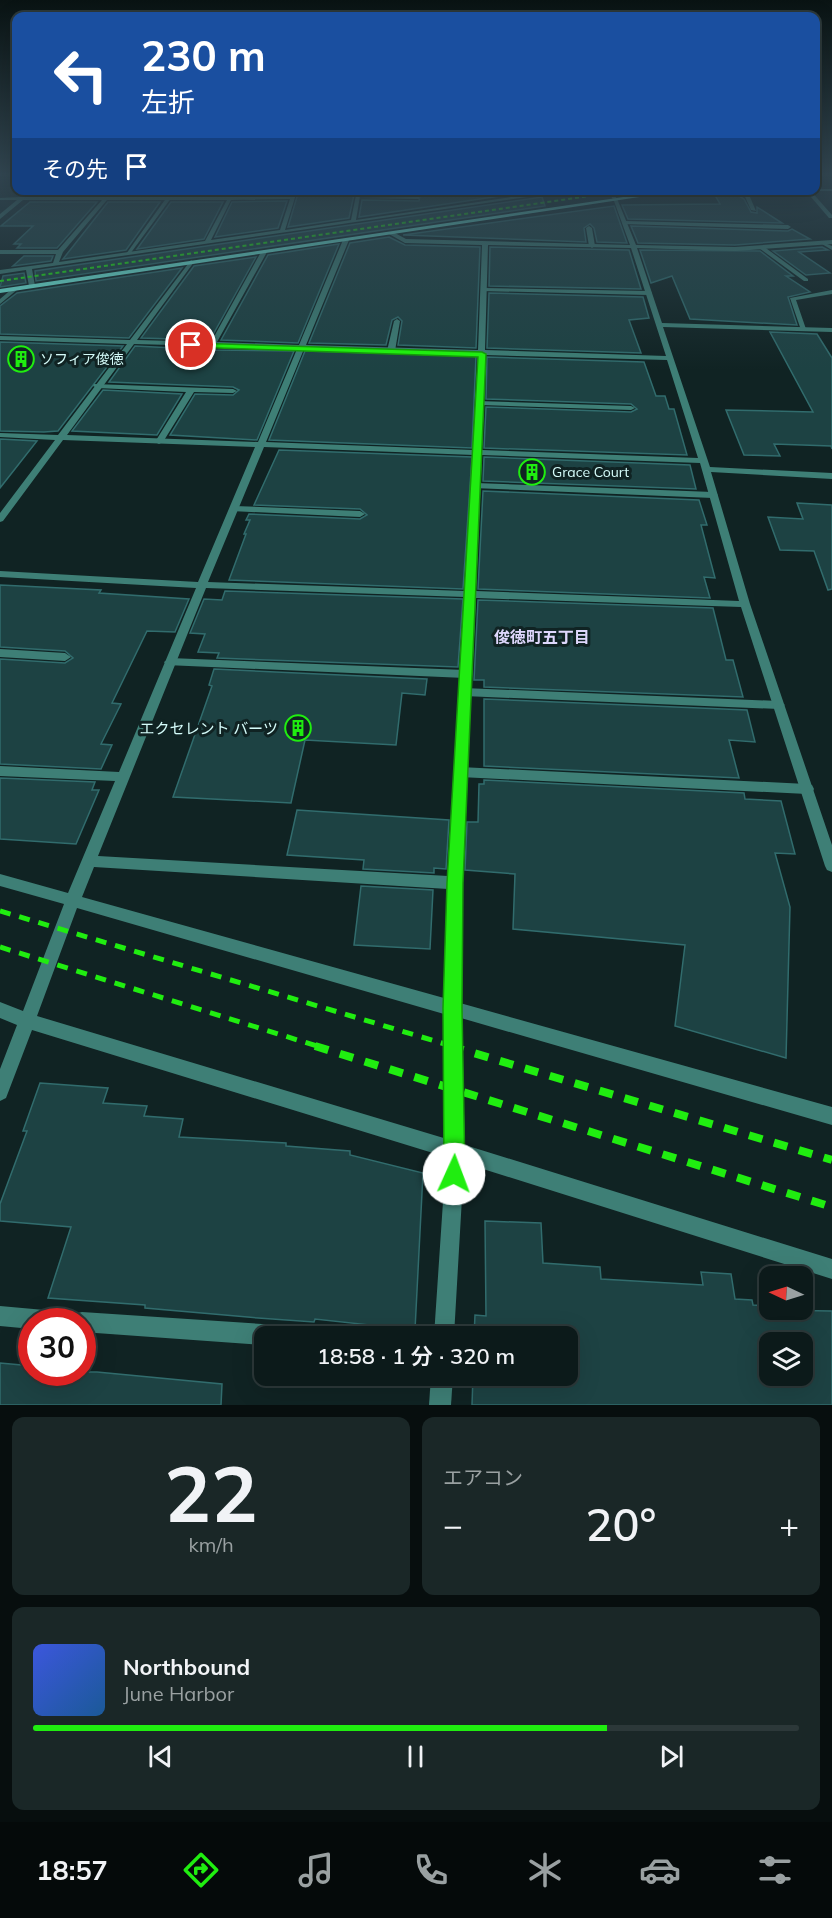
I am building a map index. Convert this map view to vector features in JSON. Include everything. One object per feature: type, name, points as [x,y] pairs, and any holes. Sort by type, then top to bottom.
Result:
[{"type":"street","points":[[55,264],[60,252],[71,239]]},
{"type":"street","points":[[128,254],[140,239]]},
{"type":"street","points":[[0,272],[230,239]]},
{"type":"street","points":[[0,291],[355,239]]},
{"type":"street","points":[[401,239],[405,241],[634,248],[761,247],[832,243]]},
{"type":"street","points":[[591,239],[592,246]]},
{"type":"street","points":[[631,239],[704,465],[745,604],[832,866]]},
{"type":"street","points":[[0,1092],[73,900],[346,240]]},
{"type":"street","points":[[445,1326],[456,1151],[452,1008],[455,883],[481,403],[485,243]]},
{"type":"street","points":[[824,243],[832,248]]},
{"type":"street","points":[[761,247],[806,280]]},
{"type":"street","points":[[0,252],[60,252]]},
{"type":"street","points":[[212,346],[264,252]]},
{"type":"street","points":[[0,519],[191,262]]},
{"type":"street","points":[[28,268],[32,286]]},
{"type":"street","points":[[0,302],[15,289]]},
{"type":"street","points":[[484,290],[649,293]]},
{"type":"street","points":[[803,329],[792,298],[832,292]]},
{"type":"street","points":[[390,351],[397,321]]},
{"type":"street","points":[[659,325],[832,330]]},
{"type":"street","points":[[0,338],[302,349],[669,358]]},
{"type":"street","points":[[98,386],[233,391]]},
{"type":"street","points":[[159,442],[191,390]]},
{"type":"street","points":[[481,403],[631,408]]},
{"type":"street","points":[[0,435],[478,453],[704,465],[832,476]]},
{"type":"street","points":[[476,486],[713,495]]},
{"type":"street","points":[[234,509],[360,514]]},
{"type":"street","points":[[0,574],[202,585],[745,604]]},
{"type":"street","points":[[0,653],[65,657]]},
{"type":"street","points":[[170,662],[465,674]]},
{"type":"street","points":[[464,692],[779,705]]},
{"type":"street","points":[[0,771],[124,777]]},
{"type":"street","points":[[460,772],[807,789]]},
{"type":"street","points":[[90,861],[455,883]]},
{"type":"street","points":[[0,880],[832,1116]]},
{"type":"street","points":[[0,1010],[28,1021],[456,1151],[832,1269]]},
{"type":"street","points":[[0,1316],[18,1317]]},
{"type":"street","points":[[96,1323],[254,1333]]},
{"type":"street","points":[[440,1405],[441,1386]]},
{"type":"building","points":[[20,239],[65,239],[57,248],[17,248],[21,244],[14,244]]},
{"type":"building","points":[[79,239],[134,239],[126,250],[63,259]]},
{"type":"building","points":[[145,239],[204,239],[204,239],[137,249]]},
{"type":"building","points":[[257,239],[324,239],[36,281],[35,271]]},
{"type":"building","points":[[392,239],[405,245],[480,247],[476,348],[398,345],[402,321],[398,317],[392,320],[386,345],[309,343],[350,243]]},
{"type":"building","points":[[496,239],[586,239],[586,242]]},
{"type":"building","points":[[596,239],[625,239],[627,243],[597,242]]},
{"type":"building","points":[[636,239],[810,239],[735,245],[638,243]]},
{"type":"building","points":[[339,244],[298,343],[221,340],[268,255]]},
{"type":"building","points":[[490,247],[629,250],[641,289],[489,286]]},
{"type":"building","points":[[822,247],[828,250],[799,252],[830,273],[806,275],[773,251]]},
{"type":"building","points":[[640,250],[760,251],[793,276],[786,276],[810,292],[788,297],[797,325],[690,319],[672,276],[651,283]]},
{"type":"building","points":[[24,256],[53,256],[51,261],[13,266]]},
{"type":"building","points":[[256,257],[210,340],[141,338],[194,266]]},
{"type":"building","points":[[182,268],[129,338],[0,334],[0,306],[17,293]]},
{"type":"building","points":[[24,273],[26,283],[0,287],[3,276]]},
{"type":"building","points":[[489,293],[643,297],[649,318],[629,320],[641,353],[487,348]]},
{"type":"building","points":[[770,332],[817,334],[832,358],[832,449],[831,446],[774,444],[780,456],[744,455],[726,410],[813,412]]},
{"type":"building","points":[[0,342],[123,346],[58,431],[0,431]]},
{"type":"building","points":[[135,346],[294,351],[257,440],[170,435],[195,394],[233,395],[239,390],[233,387],[109,382]]},
{"type":"building","points":[[305,351],[476,356],[472,448],[269,440]]},
{"type":"building","points":[[487,357],[644,362],[656,396],[665,396],[669,409],[674,409],[687,455],[484,448],[486,407],[631,412],[637,409],[631,404],[486,399]]},
{"type":"building","points":[[103,390],[182,394],[157,435],[72,431]]},
{"type":"building","points":[[0,439],[37,441],[0,488]]},
{"type":"building","points":[[279,450],[472,457],[463,589],[229,580],[246,534],[244,534],[250,520],[246,520],[249,514],[360,519],[367,515],[360,509],[254,505]]},
{"type":"building","points":[[484,457],[690,465],[696,489],[483,481]]},
{"type":"building","points":[[483,491],[699,500],[707,525],[701,525],[715,578],[704,577],[710,598],[478,589]]},
{"type":"building","points":[[797,503],[832,505],[832,589],[828,590],[814,551],[780,550],[768,517],[803,519]]},
{"type":"building","points":[[0,585],[101,590],[99,593],[189,599],[175,632],[147,631],[112,703],[121,704],[101,744],[112,745],[101,769],[0,764],[0,659],[65,663],[73,658],[65,651],[0,647]]},
{"type":"building","points":[[225,591],[463,599],[458,667],[217,658],[219,653],[198,652],[205,634],[190,633],[204,599],[222,600]]},
{"type":"building","points":[[478,600],[713,608],[726,660],[733,660],[743,697],[484,687],[484,680],[474,680]]},
{"type":"building","points":[[214,669],[427,679],[425,695],[402,693],[396,745],[305,740],[291,803],[173,797],[212,686],[209,685]]},
{"type":"building","points":[[484,699],[747,710],[755,742],[729,740],[739,778],[484,766]]},
{"type":"building","points":[[0,778],[95,782],[92,790],[99,790],[76,844],[0,839]]},
{"type":"building","points":[[484,780],[744,793],[745,799],[781,801],[795,854],[775,853],[790,907],[786,1058],[675,1026],[685,945],[513,929],[515,874],[465,870],[467,822],[478,822],[479,784],[484,784]]},
{"type":"building","points":[[297,810],[449,820],[446,869],[434,868],[434,873],[363,869],[364,860],[287,855]]},
{"type":"building","points":[[361,886],[433,890],[430,949],[354,945]]},
{"type":"building","points":[[40,1083],[108,1088],[103,1103],[147,1106],[144,1116],[183,1119],[179,1137],[286,1143],[286,1146],[350,1151],[350,1155],[423,1173],[415,1326],[379,1326],[315,1319],[314,1322],[258,1318],[145,1308],[145,1305],[48,1298],[71,1227],[0,1221],[0,1204],[27,1131],[23,1131]]},
{"type":"building","points":[[485,1221],[541,1223],[543,1263],[600,1267],[601,1279],[703,1285],[701,1272],[731,1274],[735,1299],[752,1300],[753,1305],[759,1305],[759,1320],[813,1320],[813,1311],[832,1311],[832,1405],[472,1405],[473,1386],[578,1386],[578,1326],[474,1326],[475,1315],[486,1316]]},
{"type":"building","points":[[0,1363],[18,1365],[18,1386],[96,1386],[96,1372],[222,1384],[221,1405],[0,1405]]},
{"type":"railway","points":[[0,281],[294,239]]},
{"type":"railway","points":[[0,911],[455,1047]]},
{"type":"railway","points":[[0,947],[320,1047]]},
{"type":"railway","points":[[315,1046],[832,1207]]},
{"type":"railway","points":[[450,1046],[832,1160]]},
{"type":"place","name":"ソフィア俊徳","points":[[21,359]]},
{"type":"place","name":"Grace Court","points":[[532,472]]},
{"type":"place","name":"エクセレント バーツ","points":[[298,728]]},
{"type":"district","name":"俊徳町五丁目","points":[[542,637]]},
{"type":"route","points":[[191,345],[482,354],[455,883],[452,1008],[456,1151],[454,1174]]}]
